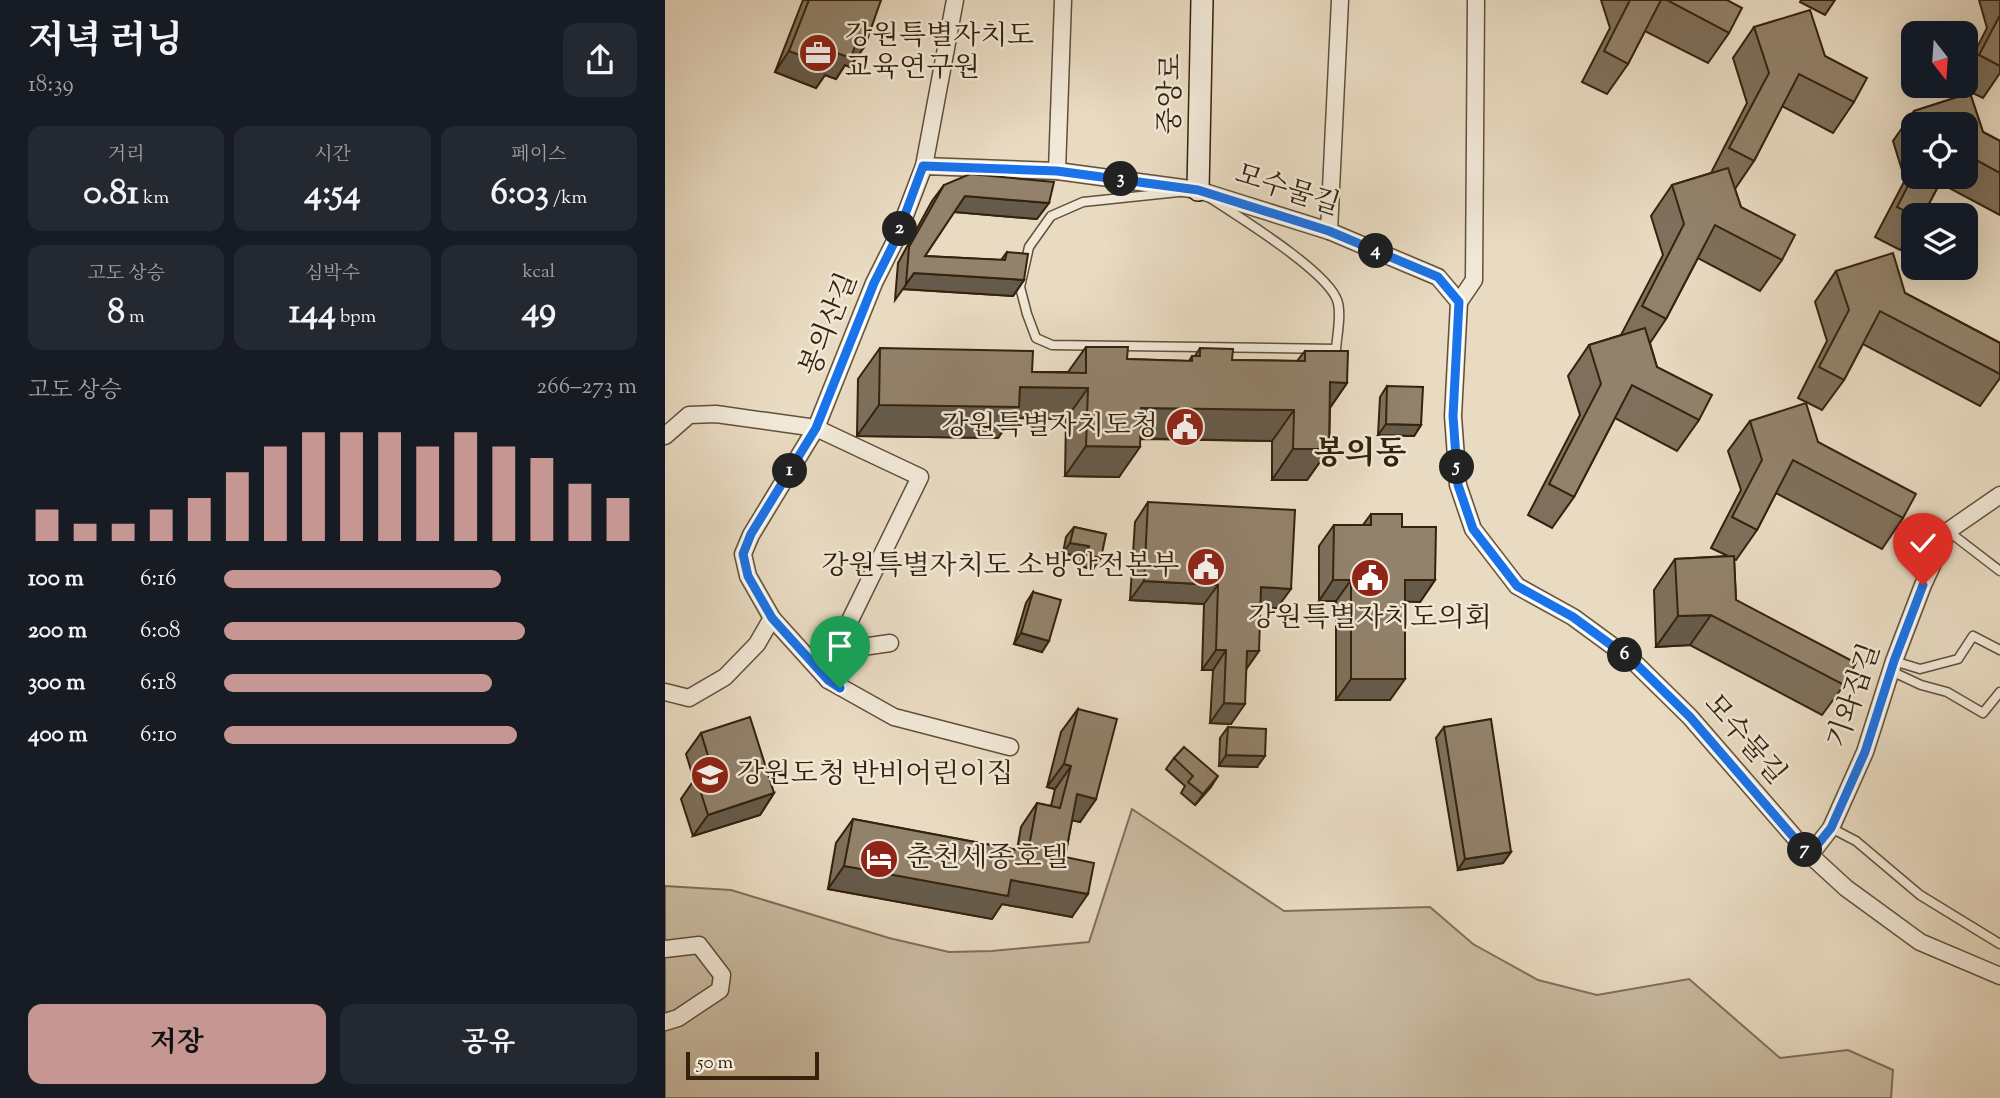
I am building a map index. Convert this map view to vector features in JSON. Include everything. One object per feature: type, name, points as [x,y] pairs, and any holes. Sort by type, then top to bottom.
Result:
[{"type":"street","name":"봉의산길","points":[[955,0],[923,166],[896,239],[874,283],[816,428],[751,534],[743,554],[748,576],[772,618],[834,684],[894,718],[1010,747]]},
{"type":"street","points":[[1057,171],[1063,0]]},
{"type":"street","name":"중앙로","points":[[1198,190],[1202,0]]},
{"type":"street","points":[[1329,231],[1341,0]]},
{"type":"street","points":[[1459,302],[1474,280],[1476,0]]},
{"type":"street","points":[[923,166],[1057,171],[1198,190]]},
{"type":"street","name":"모수물길","points":[[1198,190],[1329,231],[1438,277],[1459,302],[1453,416],[1458,485],[1473,529],[1517,586],[1573,617],[1633,661],[1690,717],[1809,855],[1846,888],[1920,942],[1998,973]]},
{"type":"street","points":[[665,436],[689,415],[716,414],[816,428],[920,477],[835,651],[834,684]]},
{"type":"street","points":[[1948,531],[2000,495]]},
{"type":"street","name":"기와집길","points":[[1809,855],[1831,828],[1865,752],[1923,585],[1948,531]]},
{"type":"street","points":[[665,692],[689,698],[725,677],[757,644],[772,618]]},
{"type":"street","points":[[835,651],[890,643]]},
{"type":"street","points":[[665,949],[699,945],[722,975],[720,990],[678,1018],[665,1022]]},
{"type":"lane","points":[[1198,190],[1275,242],[1329,284],[1339,303],[1336,349],[1052,345],[1036,338],[1020,287],[1028,247],[1051,216],[1083,202],[1198,190]]},
{"type":"lane","points":[[1948,531],[2000,571]]},
{"type":"lane","points":[[1893,666],[1920,669],[1958,659],[1973,636],[2000,650]]},
{"type":"lane","points":[[1893,666],[1921,684],[1947,692],[1983,713],[2000,692]]},
{"type":"lane","points":[[1831,828],[1856,841],[1920,895],[2000,944]]},
{"type":"shaded area","points":[[1132,809],[1284,911],[1430,907],[1473,944],[1538,980],[1597,995],[1689,979],[1780,1058],[1848,1050],[1893,1070],[1891,1098],[665,1098],[665,886],[731,890],[889,938],[949,952],[1089,942]]},
{"type":"building","name":"강원특별자치도 교육연구원","points":[[809,0],[881,0],[865,46],[856,43],[851,58],[837,53],[831,67],[789,51]]},
{"type":"building","points":[[1630,0],[1661,0],[1628,64],[1604,51]]},
{"type":"building","points":[[1667,0],[1727,0],[1742,8],[1729,33]]},
{"type":"building","points":[[1810,10],[1825,56],[1867,78],[1854,102],[1799,74],[1754,161],[1729,148],[1769,73],[1754,27]]},
{"type":"building","points":[[2000,15],[2000,66],[1979,55]]},
{"type":"building","points":[[1954,98],[1972,98],[1976,112],[1914,112]]},
{"type":"building","points":[[1978,117],[1983,132],[2000,141],[2000,173],[1978,161]]},
{"type":"building","points":[[1728,168],[1741,207],[1795,235],[1782,260],[1715,225],[1666,319],[1642,306],[1684,224],[1672,185]]},
{"type":"building","points":[[970,174],[1054,182],[1049,203],[965,196],[925,256],[1005,260],[1007,252],[1028,254],[1024,280],[914,273],[906,284],[909,247],[944,185]]},
{"type":"building","points":[[1906,189],[1937,189],[1929,203],[1901,203],[1901,209],[1897,207]]},
{"type":"building","points":[[1893,253],[1905,293],[2000,343],[2000,374],[1880,311],[1844,380],[1819,367],[1849,310],[1836,271]]},
{"type":"building","points":[[1645,328],[1657,367],[1712,395],[1699,420],[1632,385],[1574,497],[1549,484],[1601,384],[1589,345]]},
{"type":"building","points":[[1086,347],[1128,347],[1127,359],[1192,361],[1192,356],[1200,356],[1200,348],[1233,349],[1232,360],[1305,361],[1305,351],[1348,351],[1347,383],[1330,382],[1329,449],[1293,449],[1294,410],[1141,408],[1140,447],[1086,446],[1088,388],[1020,387],[1019,407],[879,405],[880,348],[1033,351],[1032,372],[1086,373]]},
{"type":"building","points":[[1387,386],[1423,387],[1421,425],[1386,424]]},
{"type":"building","points":[[1806,403],[1818,442],[1916,494],[1903,518],[1793,460],[1757,530],[1732,517],[1762,460],[1750,421]]},
{"type":"building","points":[[1148,502],[1295,510],[1291,589],[1261,587],[1259,651],[1247,651],[1245,704],[1224,703],[1226,650],[1216,650],[1218,585],[1144,581]]},
{"type":"building","points":[[1371,514],[1402,514],[1402,527],[1436,527],[1435,580],[1405,580],[1405,679],[1351,679],[1351,580],[1333,580],[1334,525],[1371,525]]},
{"type":"building","points":[[1074,527],[1106,534],[1101,558],[1087,555],[1089,546],[1070,543]]},
{"type":"building","points":[[1734,556],[1736,600],[1856,663],[1844,685],[1711,615],[1678,616],[1675,559]]},
{"type":"building","points":[[1033,592],[1061,600],[1049,641],[1021,633]]},
{"type":"building","points":[[1078,709],[1117,719],[1096,799],[1077,794],[1065,857],[1094,863],[1088,894],[1011,880],[1008,896],[844,866],[853,819],[1028,852],[1037,803],[1060,808],[1071,766],[1064,764]]},
{"type":"building","points":[[750,717],[774,793],[708,815],[696,777],[713,772],[701,733]]},
{"type":"building","points":[[1491,719],[1511,852],[1465,859],[1444,727]]},
{"type":"building","points":[[1228,727],[1266,729],[1265,756],[1226,755]]},
{"type":"building","points":[[1184,747],[1218,776],[1203,794],[1188,782],[1193,776],[1174,758]]},
{"type":"place","name":"강원특별자치도 교육연구원","points":[[818,53]]},
{"type":"place","name":"강원특별자치도청","points":[[1185,427]]},
{"type":"place","name":"강원특별자치도 소방안전본부","points":[[1206,567]]},
{"type":"place","name":"강원특별자치도의회","points":[[1370,578]]},
{"type":"place","name":"강원도청 반비어린이집","points":[[710,775]]},
{"type":"place","name":"춘천세종호텔","points":[[879,859]]},
{"type":"district","name":"봉의동","points":[[1360,455]]},
{"type":"route","points":[[840,688],[828,680],[772,618],[748,576],[743,554],[751,534],[816,428],[874,283],[896,239],[923,166],[1057,171],[1198,190],[1329,231],[1438,277],[1459,302],[1453,416],[1458,485],[1473,529],[1517,586],[1573,617],[1633,661],[1690,717],[1809,855],[1831,828],[1865,752],[1894,661],[1923,585]]}]
